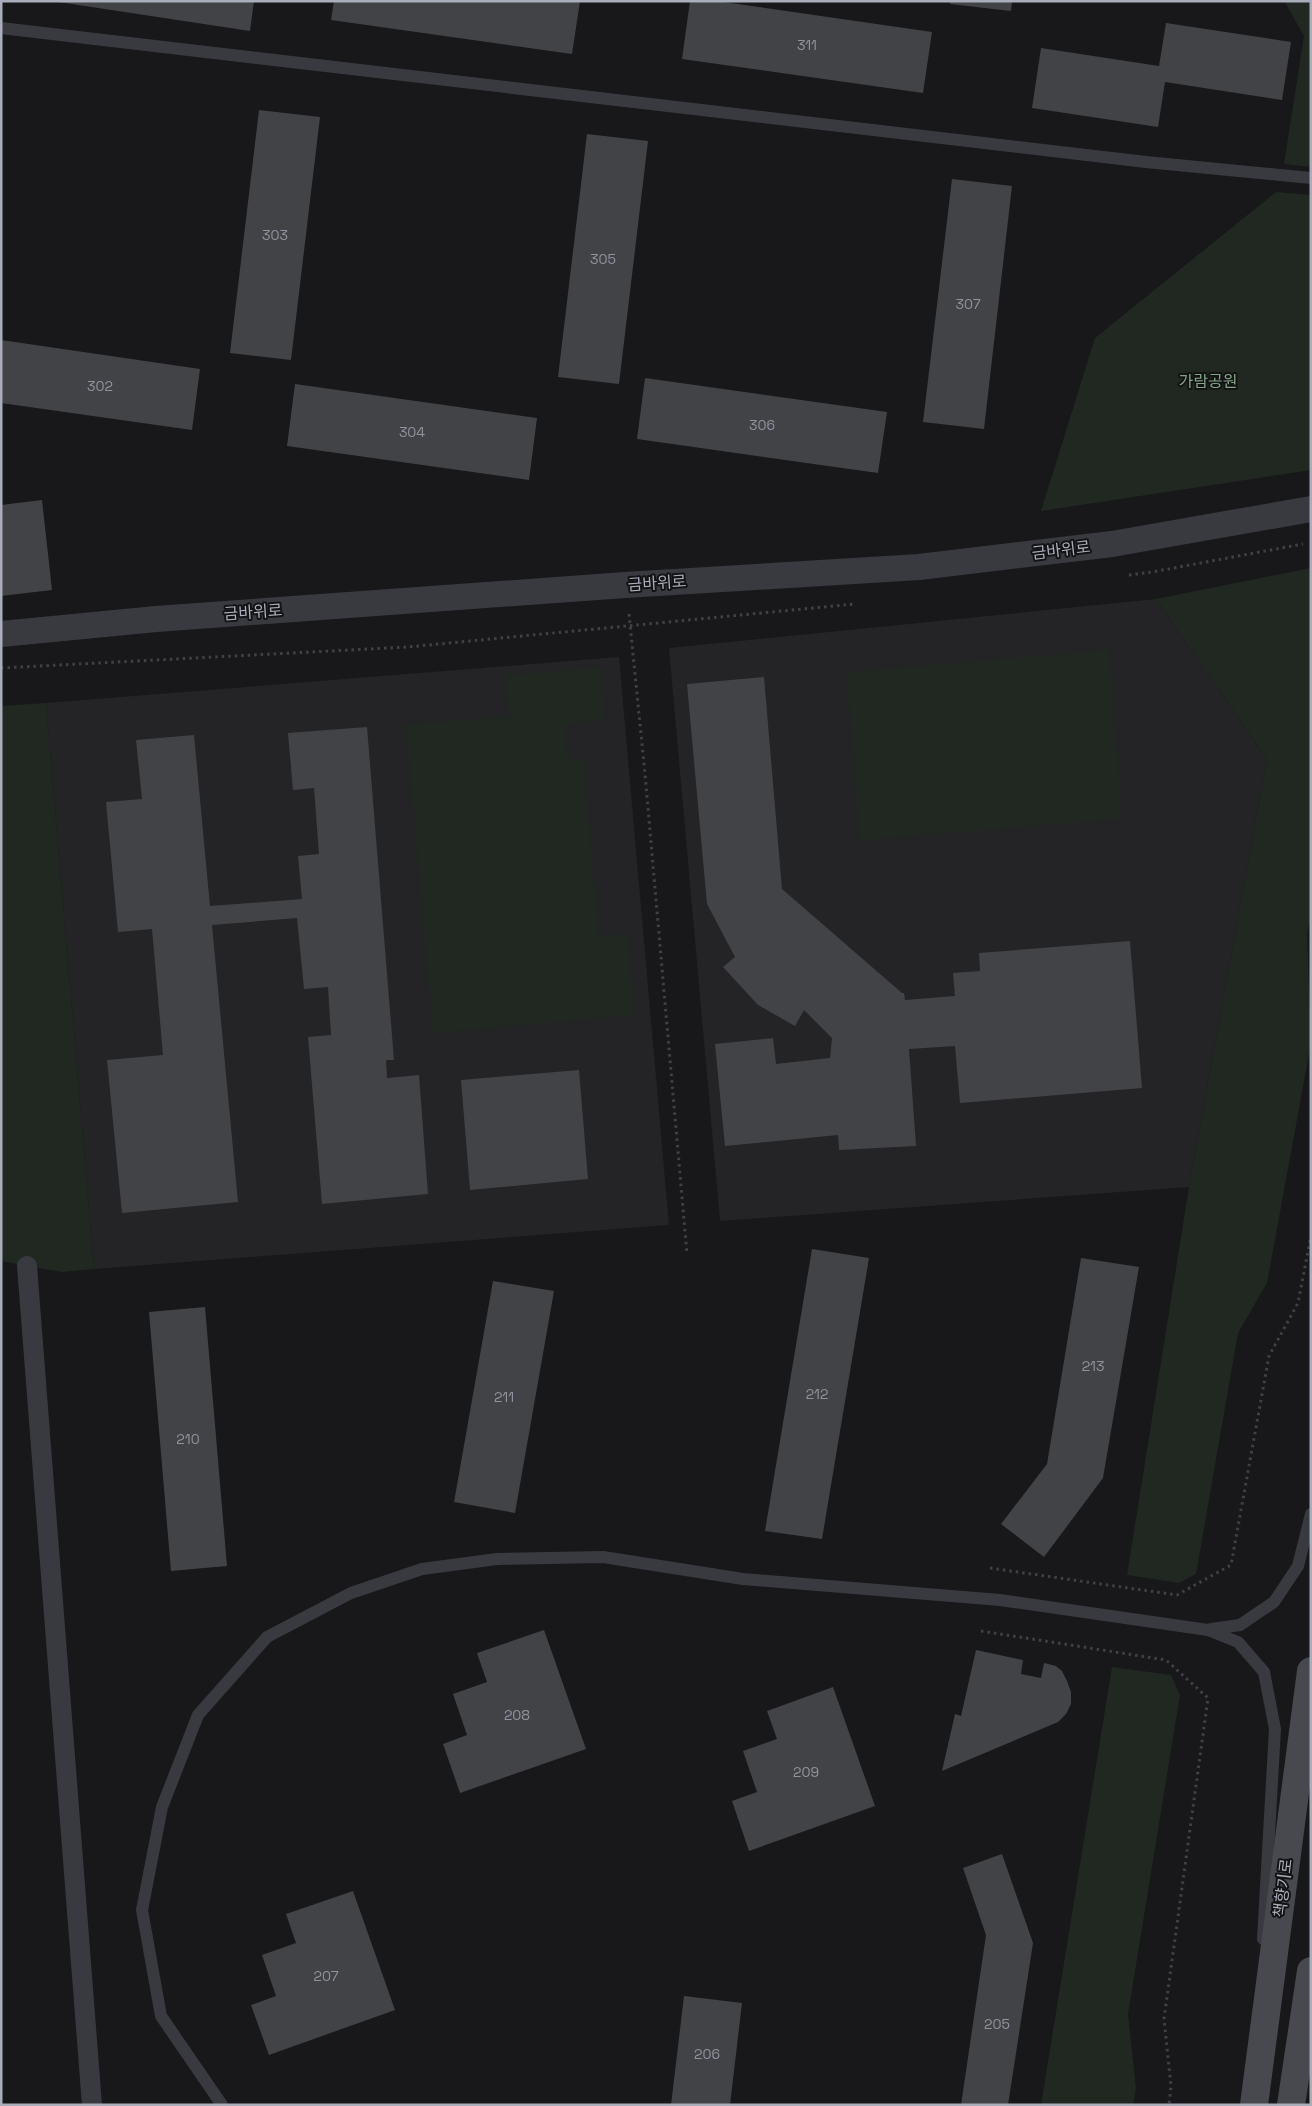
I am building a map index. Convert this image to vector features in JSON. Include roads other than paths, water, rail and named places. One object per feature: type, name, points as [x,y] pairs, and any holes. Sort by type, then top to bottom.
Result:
[{"type":"main road","name":"책향기로","points":[[1254,2105],[1311,1671]]},
{"type":"main road","points":[[1292,2105],[1311,1971]]},
{"type":"street","name":"금바위로","points":[[1,634],[176,617],[625,585],[918,567],[1112,544],[1311,509]]},
{"type":"street","points":[[26,1266],[92,2105]]},
{"type":"lane","points":[[1,28],[1137,161],[1311,178]]},
{"type":"lane","points":[[1208,1630],[1240,1625],[1274,1602],[1298,1566],[1311,1514]]},
{"type":"lane","points":[[222,2105],[161,2016],[142,1910],[162,1807],[198,1715],[267,1638],[351,1593],[422,1569],[497,1559],[603,1557],[743,1579],[1000,1600],[1208,1630],[1238,1642],[1264,1672],[1275,1729],[1254,2105]]},
{"type":"park label","name":"가람공원","points":[[1208,381]]}]
